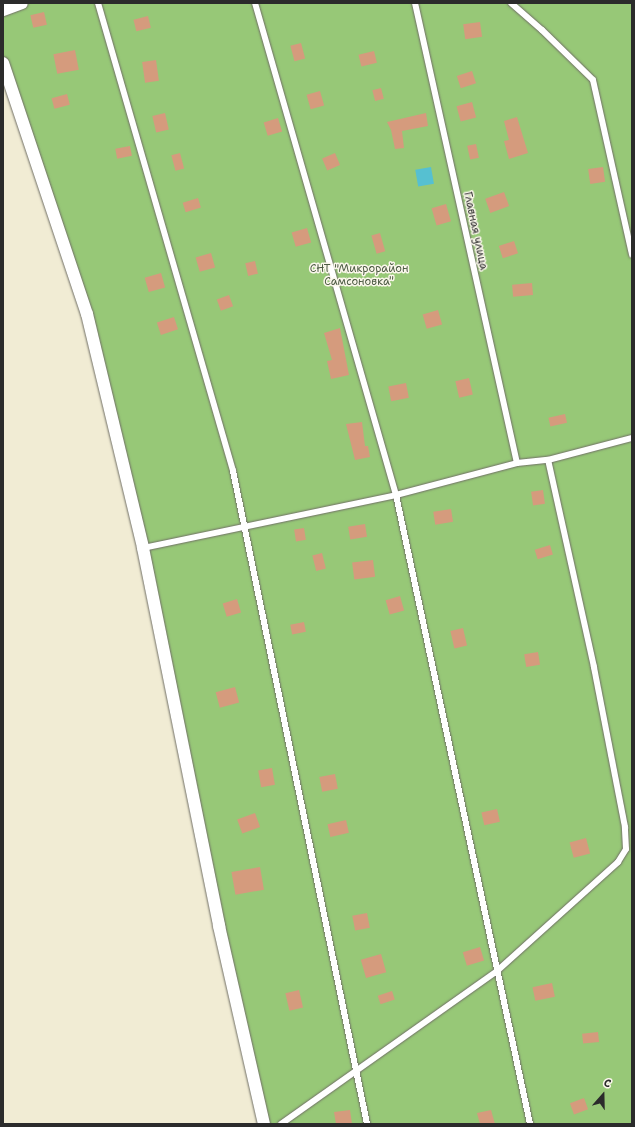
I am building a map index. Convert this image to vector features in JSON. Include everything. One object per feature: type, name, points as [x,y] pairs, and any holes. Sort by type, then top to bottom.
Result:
[{"type":"street","points":[[3,10],[22,3]]},
{"type":"street","points":[[3,63],[87,314],[143,548],[218,918],[264,1124]]},
{"type":"lane","points":[[98,3],[233,471],[243,529],[368,1124]]},
{"type":"lane","points":[[255,3],[396,495],[530,1124]]},
{"type":"lane","name":"Главная улица","points":[[415,3],[517,463]]},
{"type":"lane","points":[[510,3],[542,30],[593,80],[632,255]]},
{"type":"lane","points":[[143,548],[243,529],[396,495],[517,463],[548,460],[632,438]]},
{"type":"lane","points":[[282,1124],[498,971],[618,862],[626,849],[625,827],[594,667],[548,460]]},
{"type":"green space","name":"СНТ \"Микрорайон Самсоновка\"","points":[[3,3],[632,3],[632,1124],[264,1124],[87,314],[3,63]]},
{"type":"water","points":[[431,167],[434,184],[418,187],[415,170]]},
{"type":"building","points":[[44,12],[47,25],[33,28],[30,15]]},
{"type":"building","points":[[148,16],[151,28],[136,31],[133,20]]},
{"type":"building","points":[[480,22],[482,37],[465,39],[463,24]]},
{"type":"building","points":[[301,43],[305,58],[295,61],[290,46]]},
{"type":"building","points":[[75,50],[79,70],[57,74],[53,54]]},
{"type":"building","points":[[374,51],[377,63],[361,67],[358,55]]},
{"type":"building","points":[[156,60],[159,81],[145,83],[142,62]]},
{"type":"building","points":[[472,71],[476,83],[461,88],[457,76]]},
{"type":"building","points":[[381,88],[384,99],[375,101],[372,90]]},
{"type":"building","points":[[320,91],[324,105],[311,109],[307,95]]},
{"type":"building","points":[[67,94],[70,105],[54,109],[52,98]]},
{"type":"building","points":[[472,102],[476,117],[461,122],[457,106]]},
{"type":"building","points":[[165,113],[169,130],[156,132],[152,116]]},
{"type":"building","points":[[426,113],[428,126],[402,131],[404,148],[395,149],[391,130],[387,122]]},
{"type":"building","points":[[517,117],[528,153],[509,159],[504,141],[509,140],[504,121]]},
{"type":"building","points":[[278,118],[282,131],[268,136],[264,122]]},
{"type":"building","points":[[476,144],[479,158],[470,160],[467,146]]},
{"type":"building","points":[[130,146],[132,156],[117,159],[115,149]]},
{"type":"building","points":[[180,153],[184,168],[175,171],[171,155]]},
{"type":"building","points":[[335,153],[340,165],[327,170],[322,158]]},
{"type":"building","points":[[603,167],[605,182],[590,184],[588,169]]},
{"type":"building","points":[[504,192],[509,206],[490,213],[485,199]]},
{"type":"building","points":[[198,198],[201,208],[186,212],[183,203]]},
{"type":"building","points":[[446,204],[451,221],[437,225],[432,208]]},
{"type":"building","points":[[307,228],[311,242],[296,247],[292,232]]},
{"type":"building","points":[[380,233],[385,251],[377,254],[371,235]]},
{"type":"building","points":[[514,241],[518,253],[503,258],[499,246]]},
{"type":"building","points":[[211,253],[215,267],[200,272],[196,257]]},
{"type":"building","points":[[255,261],[258,274],[248,276],[245,263]]},
{"type":"building","points":[[161,273],[165,287],[149,292],[145,278]]},
{"type":"building","points":[[532,283],[533,295],[513,297],[512,285]]},
{"type":"building","points":[[229,295],[233,306],[221,311],[217,299]]},
{"type":"building","points":[[438,310],[442,324],[427,329],[423,314]]},
{"type":"building","points":[[174,317],[178,329],[161,335],[157,323]]},
{"type":"building","points":[[340,328],[349,375],[331,379],[327,361],[332,360],[324,333]]},
{"type":"building","points":[[469,378],[473,395],[459,398],[455,381]]},
{"type":"building","points":[[406,383],[409,398],[391,401],[388,386]]},
{"type":"building","points":[[565,414],[567,423],[550,427],[548,418]]},
{"type":"building","points":[[362,422],[365,446],[368,446],[370,457],[355,460],[346,424]]},
{"type":"building","points":[[543,490],[545,504],[533,506],[531,492]]},
{"type":"building","points":[[451,509],[453,522],[435,525],[433,512]]},
{"type":"building","points":[[365,524],[367,537],[350,539],[348,527]]},
{"type":"building","points":[[304,528],[306,540],[296,541],[294,530]]},
{"type":"building","points":[[550,545],[553,555],[538,559],[535,550]]},
{"type":"building","points":[[322,553],[326,569],[316,571],[312,555]]},
{"type":"building","points":[[373,560],[375,577],[354,579],[352,563]]},
{"type":"building","points":[[400,596],[404,610],[390,615],[386,600]]},
{"type":"building","points":[[237,599],[241,612],[227,617],[223,603]]},
{"type":"building","points":[[304,622],[306,632],[292,634],[290,625]]},
{"type":"building","points":[[463,628],[467,646],[454,648],[450,631]]},
{"type":"building","points":[[538,652],[540,665],[526,667],[524,654]]},
{"type":"building","points":[[235,687],[239,702],[220,708],[216,692]]},
{"type":"building","points":[[272,768],[275,785],[261,787],[258,770]]},
{"type":"building","points":[[335,774],[338,789],[322,792],[319,777]]},
{"type":"building","points":[[497,809],[500,822],[484,825],[481,813]]},
{"type":"building","points":[[255,813],[260,827],[242,834],[237,819]]},
{"type":"building","points":[[346,820],[349,833],[330,837],[327,824]]},
{"type":"building","points":[[586,838],[590,853],[574,858],[570,842]]},
{"type":"building","points":[[260,867],[264,890],[235,895],[231,872]]},
{"type":"building","points":[[367,913],[370,928],[355,931],[352,916]]},
{"type":"building","points":[[480,947],[484,960],[467,966],[463,952]]},
{"type":"building","points":[[381,954],[386,972],[366,978],[361,960]]},
{"type":"building","points":[[552,983],[555,997],[535,1001],[532,987]]},
{"type":"building","points":[[299,990],[303,1008],[289,1011],[285,993]]},
{"type":"building","points":[[392,991],[395,1000],[381,1004],[378,996]]},
{"type":"building","points":[[598,1032],[599,1042],[583,1044],[582,1034]]},
{"type":"building","points":[[584,1098],[588,1109],[574,1114],[570,1103]]},
{"type":"building","points":[[350,1110],[352,1124],[336,1124],[334,1112]]},
{"type":"building","points":[[491,1110],[495,1124],[480,1124],[477,1113]]}]
